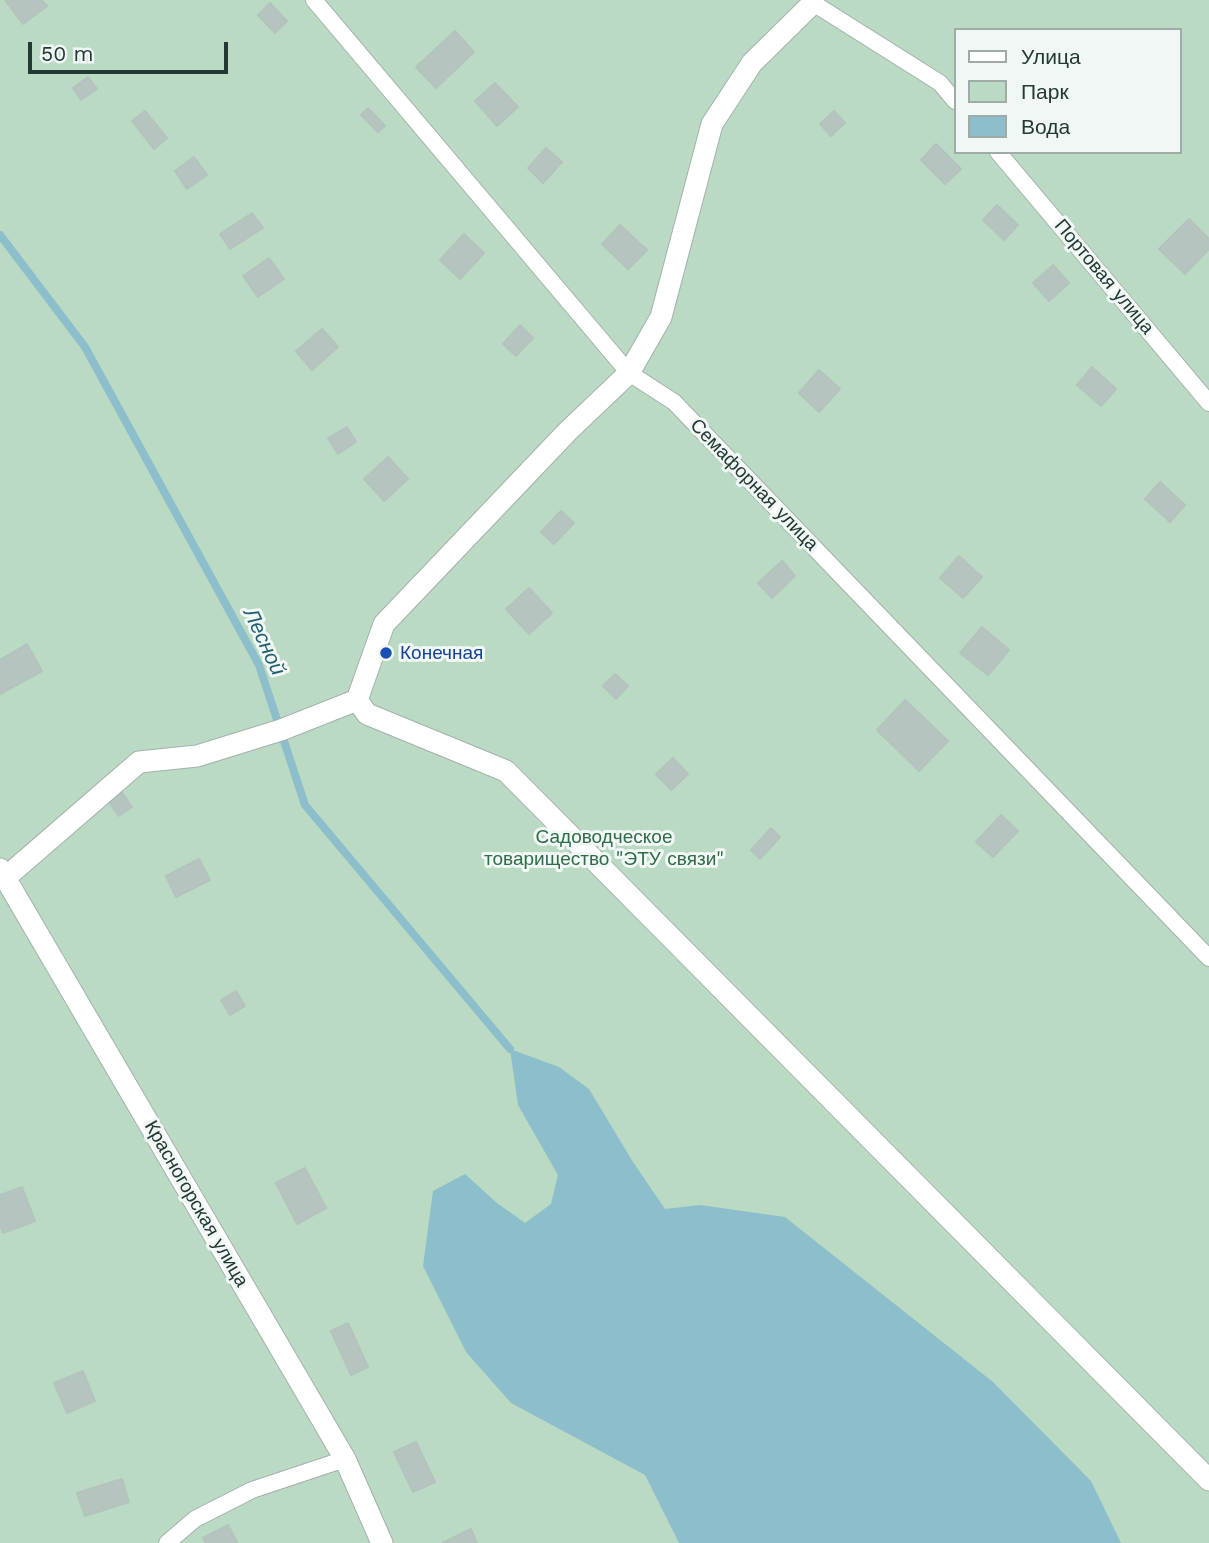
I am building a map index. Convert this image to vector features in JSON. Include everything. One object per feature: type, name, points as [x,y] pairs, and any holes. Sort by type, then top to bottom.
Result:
[{"type":"street","points":[[2,873],[139,762],[197,756],[281,730],[357,700],[384,624],[568,431],[629,373],[662,317],[712,124],[752,63],[812,1]]},
{"type":"street","points":[[357,700],[367,714],[506,771],[1209,1480]]},
{"type":"street","name":"Красногорская улица","points":[[2,873],[345,1459],[382,1543]]},
{"type":"lane","name":"Семафорная улица","points":[[314,0],[629,373],[674,402],[1209,958]]},
{"type":"lane","points":[[812,1],[940,83],[954,101]]},
{"type":"lane","name":"Портовая улица","points":[[1000,154],[1209,403]]},
{"type":"lane","points":[[167,1543],[195,1519],[252,1490],[345,1459]]},
{"type":"green space","name":"Садоводческое товарищество \"ЭТУ связи\"","points":[[0,0],[1209,0],[1209,1543],[0,1543]]},
{"type":"water","points":[[510,1049],[559,1067],[589,1089],[665,1209],[700,1205],[785,1217],[993,1382],[1091,1481],[1121,1543],[679,1543],[645,1475],[511,1403],[466,1352],[423,1266],[433,1191],[465,1174],[497,1203],[525,1223],[551,1204],[558,1175],[518,1105]]},
{"type":"building","points":[[5,0],[42,0],[47,6],[23,24]]},
{"type":"building","points":[[270,3],[287,21],[275,33],[258,15]]},
{"type":"building","points":[[455,31],[474,52],[436,88],[416,67]]},
{"type":"building","points":[[88,77],[97,89],[81,100],[73,88]]},
{"type":"building","points":[[495,83],[518,107],[497,126],[475,101]]},
{"type":"building","points":[[368,108],[385,126],[378,132],[361,115]]},
{"type":"building","points":[[145,111],[167,138],[154,149],[132,121]]},
{"type":"building","points":[[834,111],[845,123],[831,136],[820,124]]},
{"type":"building","points":[[936,144],[961,169],[945,184],[921,160]]},
{"type":"building","points":[[546,148],[562,162],[543,183],[528,168]]},
{"type":"building","points":[[194,157],[207,175],[187,189],[175,171]]},
{"type":"building","points":[[997,205],[1018,225],[1004,240],[983,220]]},
{"type":"building","points":[[252,213],[263,228],[230,249],[220,234]]},
{"type":"building","points":[[1189,219],[1209,239],[1209,249],[1185,274],[1159,249]]},
{"type":"building","points":[[620,225],[647,250],[628,269],[602,244]]},
{"type":"building","points":[[464,234],[484,253],[460,279],[440,260]]},
{"type":"building","points":[[269,258],[284,279],[258,297],[243,276]]},
{"type":"building","points":[[1053,265],[1069,283],[1049,301],[1033,283]]},
{"type":"building","points":[[520,325],[533,338],[516,356],[503,344]]},
{"type":"building","points":[[322,329],[338,347],[312,370],[296,351]]},
{"type":"building","points":[[1092,367],[1116,389],[1101,406],[1077,385]]},
{"type":"building","points":[[819,370],[840,389],[819,412],[799,393]]},
{"type":"building","points":[[347,427],[356,442],[338,454],[328,438]]},
{"type":"building","points":[[388,457],[408,479],[384,501],[364,479]]},
{"type":"building","points":[[1160,482],[1185,505],[1170,522],[1145,499]]},
{"type":"building","points":[[561,511],[574,523],[554,544],[541,532]]},
{"type":"building","points":[[959,556],[982,577],[963,598],[940,578]]},
{"type":"building","points":[[782,561],[795,576],[772,598],[758,583]]},
{"type":"building","points":[[529,588],[552,613],[529,634],[506,609]]},
{"type":"building","points":[[982,627],[1009,650],[988,675],[960,653]]},
{"type":"building","points":[[27,644],[42,671],[0,694],[0,660]]},
{"type":"building","points":[[615,674],[628,686],[616,699],[603,686]]},
{"type":"building","points":[[905,700],[948,741],[919,771],[877,730]]},
{"type":"building","points":[[673,758],[688,774],[671,790],[656,774]]},
{"type":"building","points":[[121,791],[132,807],[119,816],[107,800]]},
{"type":"building","points":[[1001,815],[1018,831],[993,857],[976,842]]},
{"type":"building","points":[[771,828],[780,837],[760,859],[751,850]]},
{"type":"building","points":[[199,859],[210,880],[176,897],[166,876]]},
{"type":"building","points":[[236,991],[245,1006],[230,1015],[221,1000]]},
{"type":"building","points":[[305,1168],[326,1208],[297,1224],[276,1183]]},
{"type":"building","points":[[22,1187],[35,1221],[3,1233],[0,1225],[0,1195]]},
{"type":"building","points":[[348,1323],[368,1367],[351,1375],[331,1331]]},
{"type":"building","points":[[83,1371],[95,1401],[67,1413],[54,1383]]},
{"type":"building","points":[[416,1442],[435,1482],[413,1492],[394,1452]]},
{"type":"building","points":[[122,1479],[129,1502],[85,1516],[77,1493]]},
{"type":"building","points":[[228,1525],[237,1542],[206,1543],[203,1538]]},
{"type":"building","points":[[471,1529],[477,1543],[442,1543]]},
{"type":"waterway","name":"Лесной","points":[[0,235],[85,347],[259,665],[305,805],[510,1049]]},
{"type":"place","name":"Конечная","points":[[386,653]]}]
